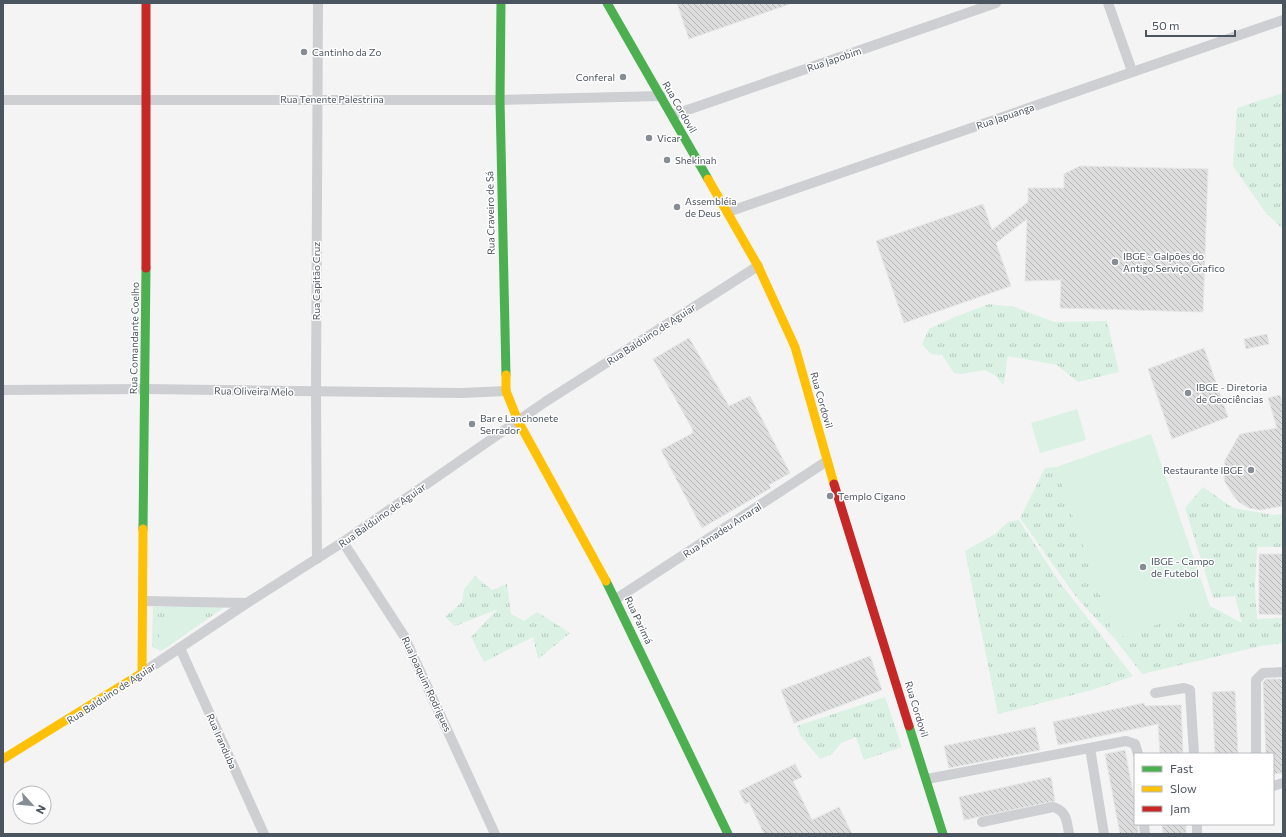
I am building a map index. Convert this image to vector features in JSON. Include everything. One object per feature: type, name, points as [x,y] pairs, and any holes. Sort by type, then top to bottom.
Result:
[{"type":"street","name":"Rua Comandante Coelho","points":[[142,673],[145,390],[146,3]]},
{"type":"street","name":"Rua Capitão Cruz","points":[[317,559],[316,392],[318,3]]},
{"type":"street","name":"Rua Craveiro de Sá","points":[[501,3],[500,100],[506,391],[518,421]]},
{"type":"street","name":"Rua Cordovil","points":[[607,3],[758,266],[795,347],[827,461],[944,834]]},
{"type":"street","name":"Rua Japobim","points":[[672,115],[996,3]]},
{"type":"street","points":[[1108,3],[1132,71]]},
{"type":"street","name":"Rua Japuanga","points":[[728,212],[1283,20]]},
{"type":"street","name":"Rua Tenente Palestrina","points":[[3,100],[317,98],[500,100],[661,96]]},
{"type":"street","name":"Rua Balduino de Aguiar","points":[[3,759],[98,702],[247,603],[317,559],[518,421],[758,266]]},
{"type":"street","name":"Rua Oliveira Melo","points":[[3,390],[462,393],[506,391]]},
{"type":"street","name":"Rua Parimá","points":[[518,421],[616,598],[728,834]]},
{"type":"street","name":"Rua Amadeu Amaral","points":[[616,598],[827,461]]},
{"type":"street","name":"Rua Joaquim Rodrigues","points":[[343,542],[404,636],[495,834]]},
{"type":"street","points":[[143,601],[247,603]]},
{"type":"street","name":"Rua Iranduba","points":[[180,648],[264,834]]},
{"type":"street","points":[[1256,753],[1256,680],[1263,673],[1283,672]]},
{"type":"street","points":[[1155,693],[1184,688],[1190,690],[1194,753]]},
{"type":"street","points":[[927,779],[1130,741],[1137,747],[1138,753]]},
{"type":"street","points":[[1090,748],[1104,834]]},
{"type":"street","points":[[982,822],[1053,807],[1063,812],[1069,834]]},
{"type":"green space","points":[[1283,93],[1283,229],[1265,212],[1233,166],[1237,108]]},
{"type":"green space","points":[[989,304],[1015,307],[1054,322],[1107,321],[1119,372],[1078,382],[1057,365],[1008,356],[1003,385],[996,376],[985,370],[961,374],[954,373],[942,355],[931,354],[922,344],[929,329]]},
{"type":"green space","points":[[1077,409],[1086,440],[1040,453],[1031,423]]},
{"type":"green space","name":"IBGE - Campo de Futebol","points":[[1151,434],[1210,606],[1115,639],[1056,467]]},
{"type":"green space","points":[[1056,467],[1115,639],[1077,598],[1020,518],[1045,468]]},
{"type":"green space","points":[[1203,487],[1233,508],[1273,515],[1283,514],[1283,547],[1257,547],[1255,587],[1257,619],[1283,618],[1283,643],[1261,646],[1142,674],[1115,639],[1210,606],[1242,623],[1235,596],[1213,598],[1185,508]]},
{"type":"green space","points":[[1019,520],[1060,583],[1133,676],[1092,690],[998,714],[965,551],[995,534],[1008,522]]},
{"type":"green space","points":[[475,576],[492,590],[507,584],[511,614],[524,621],[537,612],[570,633],[538,659],[533,637],[484,662],[471,637],[498,609],[455,626],[445,617],[462,602],[464,589]]},
{"type":"green space","points":[[188,606],[200,624],[167,647],[155,630]]},
{"type":"green space","points":[[226,606],[161,651],[152,647],[153,607]]},
{"type":"green space","points":[[885,697],[902,747],[864,760],[856,737],[841,743],[832,754],[820,759],[800,735],[797,726]]},
{"type":"building","points":[[677,3],[789,3],[790,4],[689,39]]},
{"type":"building","name":"IBGE - Galpões do Antigo Serviço Grafico","points":[[1080,166],[1208,169],[1203,312],[1060,308],[1061,280],[1025,281],[1027,219],[996,243],[1011,286],[904,323],[876,241],[983,204],[992,230],[1028,202],[1028,188],[1064,188],[1064,174]]},
{"type":"building","points":[[1267,334],[1269,344],[1246,349],[1244,339]]},
{"type":"building","points":[[689,338],[729,406],[750,396],[790,473],[769,485],[771,488],[702,528],[661,450],[693,433],[693,430],[653,359]]},
{"type":"building","name":"IBGE - Diretoria de Geociências","points":[[1204,348],[1228,417],[1172,439],[1148,369]]},
{"type":"building","name":"Restaurante IBGE","points":[[1280,395],[1283,406],[1283,506],[1260,510],[1249,508],[1239,502],[1224,480],[1225,460],[1240,434],[1277,428],[1268,398]]},
{"type":"building","points":[[1259,554],[1283,554],[1283,615],[1259,614]]},
{"type":"building","points":[[870,656],[882,690],[794,723],[781,690]]},
{"type":"building","points":[[1266,679],[1283,679],[1283,773],[1274,774],[1274,753],[1266,753],[1263,682]]},
{"type":"building","points":[[1235,691],[1238,753],[1215,753],[1212,692]]},
{"type":"building","points":[[1144,703],[1145,706],[1181,705],[1183,753],[1160,753],[1158,724],[1058,745],[1053,722]]},
{"type":"building","points":[[1035,727],[1040,750],[949,768],[944,746]]},
{"type":"building","points":[[1125,750],[1134,798],[1134,825],[1138,825],[1138,834],[1120,834],[1105,754]]},
{"type":"building","points":[[795,764],[802,777],[793,781],[812,820],[839,807],[852,834],[764,834],[749,802],[745,804],[739,791]]},
{"type":"building","points":[[1051,777],[1055,801],[964,820],[959,797]]},
{"type":"building","points":[[1162,825],[1186,825],[1186,834],[1163,834]]},
{"type":"traffic: fast","points":[[501,3],[500,100],[506,375]]},
{"type":"traffic: fast","points":[[607,3],[708,179]]},
{"type":"traffic: fast","points":[[143,529],[146,268]]},
{"type":"traffic: fast","points":[[606,581],[728,834]]},
{"type":"traffic: fast","points":[[909,726],[943,834]]},
{"type":"traffic: slow","points":[[708,179],[758,266],[795,347],[834,484]]},
{"type":"traffic: slow","points":[[506,375],[506,391],[518,421],[606,581]]},
{"type":"traffic: slow","points":[[3,759],[142,673],[143,529]]},
{"type":"traffic: jam","points":[[146,3],[146,268]]},
{"type":"traffic: jam","points":[[834,484],[909,726]]},
{"type":"place","name":"Cantinho da Zo","points":[[304,52]]},
{"type":"place","name":"Conferal","points":[[623,77]]},
{"type":"place","name":"Vicar","points":[[649,138]]},
{"type":"place","name":"Shekinah","points":[[667,160]]},
{"type":"place","name":"Assembléia de Deus","points":[[677,207]]},
{"type":"place","name":"IBGE - Galpões do Antigo Serviço Grafico","points":[[1115,262]]},
{"type":"place","name":"IBGE - Diretoria de Geociências","points":[[1188,393]]},
{"type":"place","name":"Bar e Lanchonete Serrador","points":[[472,424]]},
{"type":"place","name":"Restaurante IBGE","points":[[1251,470]]},
{"type":"place","name":"Templo Cigano","points":[[830,496]]},
{"type":"place","name":"IBGE - Campo de Futebol","points":[[1143,567]]}]
